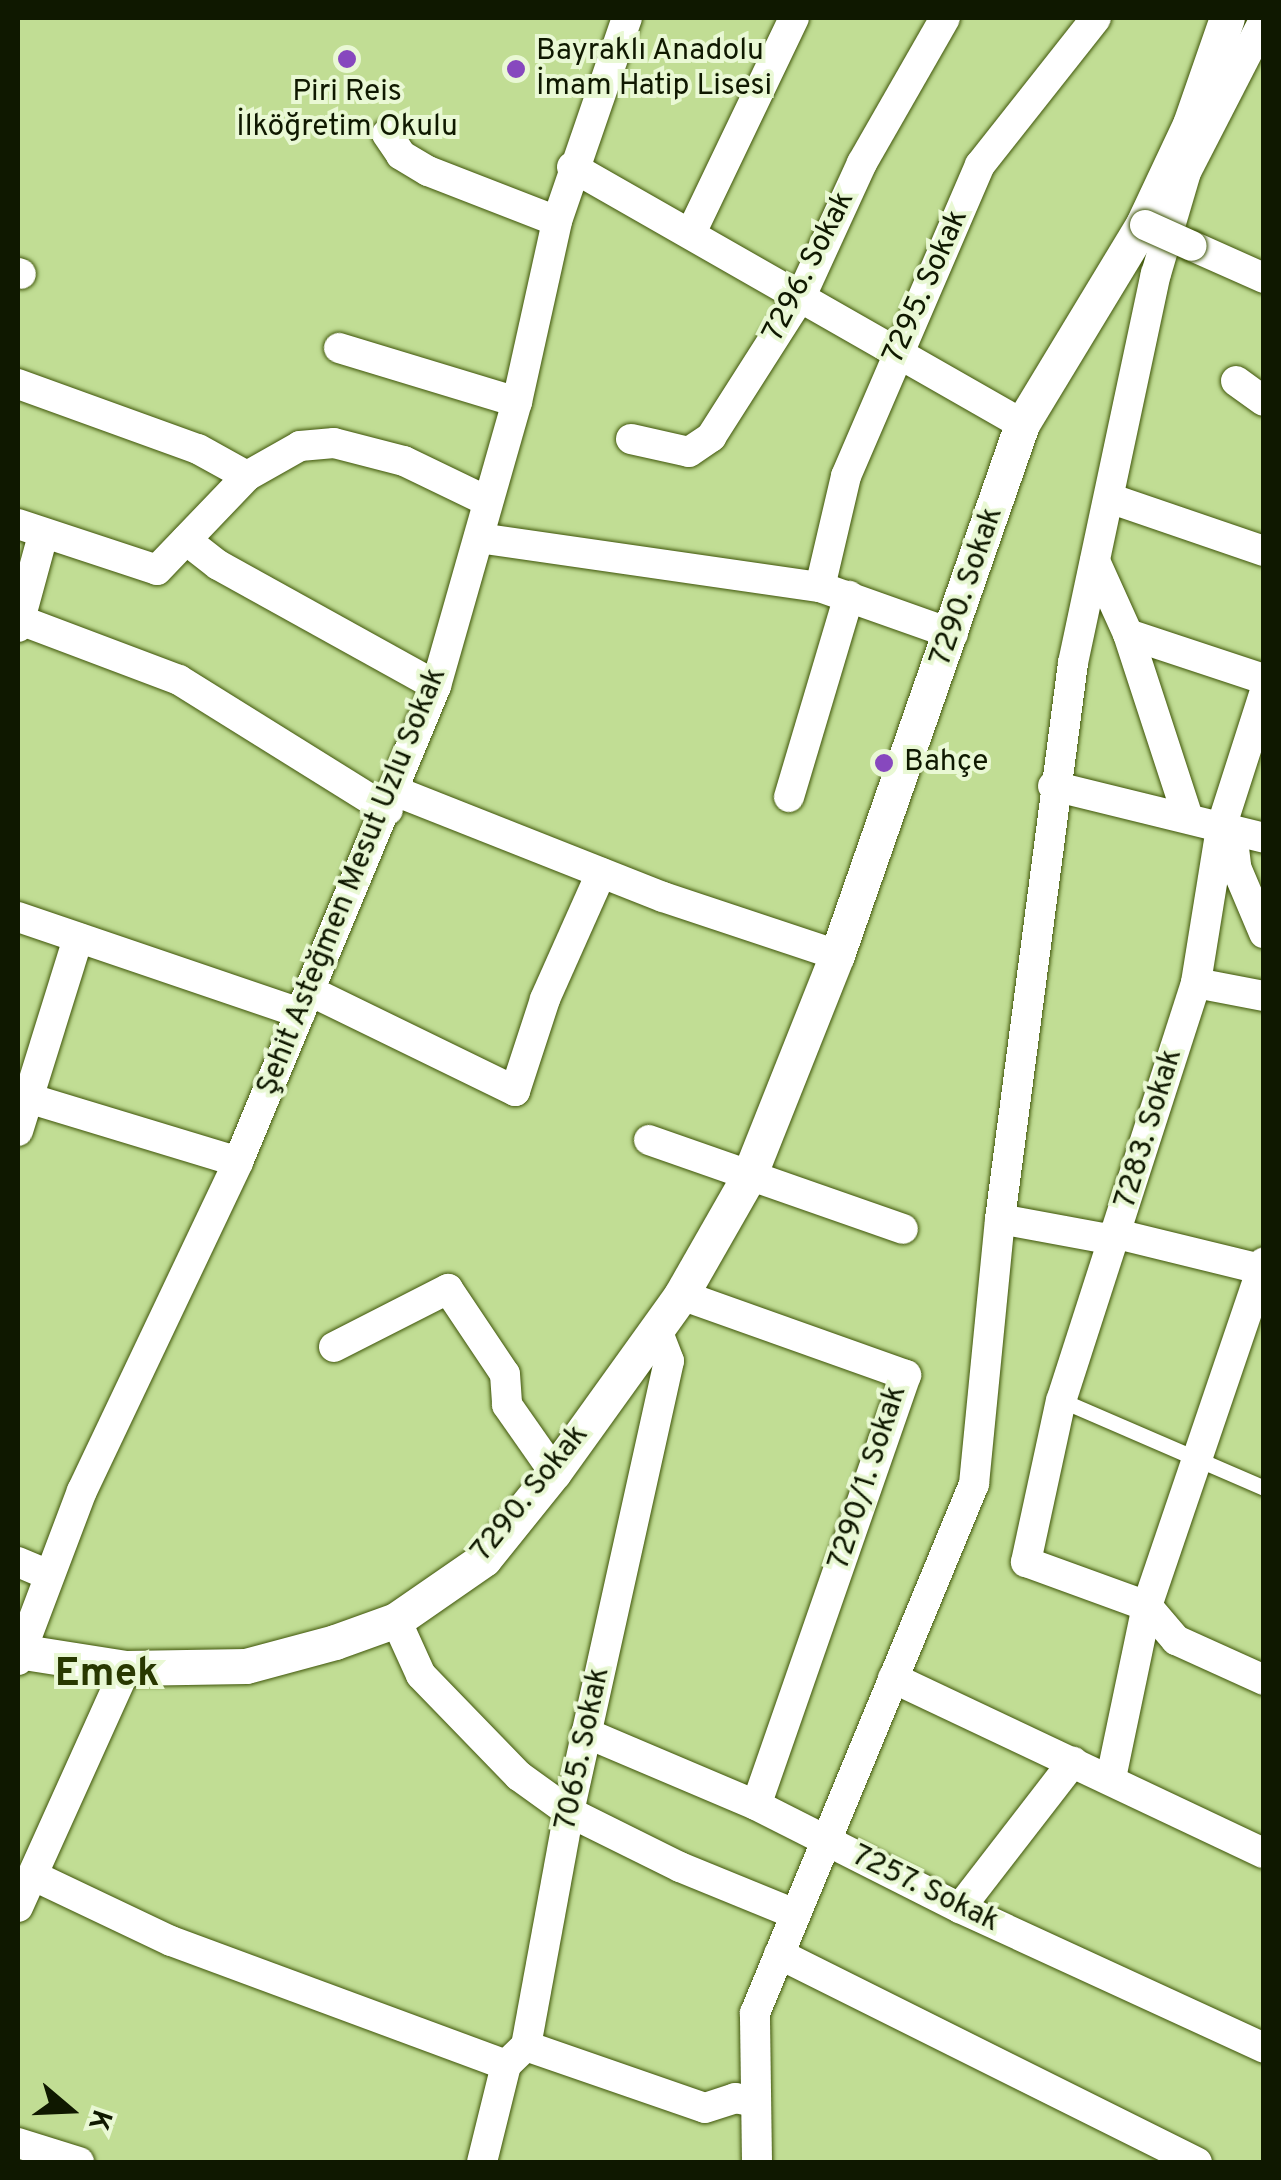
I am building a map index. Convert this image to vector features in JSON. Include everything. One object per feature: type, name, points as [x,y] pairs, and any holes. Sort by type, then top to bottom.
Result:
[{"type":"street","name":"Şehit Asteğmen Mesut Uzlu Sokak","points":[[21,1656],[48,1575],[238,1162],[392,800],[436,686],[516,402],[572,167],[627,18]]},
{"type":"street","points":[[691,233],[794,18]]},
{"type":"street","name":"7296. Sokak","points":[[631,438],[688,452],[711,438],[802,294],[862,163],[945,18]]},
{"type":"street","name":"7295. Sokak","points":[[788,797],[834,592],[846,476],[980,165],[1096,18]]},
{"type":"street","name":"7290. Sokak","points":[[21,1656],[126,1668],[246,1666],[396,1620],[484,1560],[554,1472],[680,1295],[749,1176],[837,955],[953,634],[1022,424],[1144,224],[1190,124],[1227,18]]},
{"type":"street","points":[[756,2162],[755,2013],[893,1678],[914,1642],[974,1484],[1000,1219],[1053,786],[1096,561],[1156,274],[1186,172],[1264,20]]},
{"type":"street","points":[[387,134],[401,155],[428,171],[557,221]]},
{"type":"street","points":[[572,167],[802,294],[1022,424]]},
{"type":"street","points":[[1144,224],[1264,278]]},
{"type":"street","points":[[339,348],[516,402]]},
{"type":"street","points":[[1236,380],[1264,401]]},
{"type":"street","points":[[18,384],[198,450],[247,476]]},
{"type":"street","points":[[487,500],[404,461],[334,443],[300,446],[247,476],[156,570],[144,570],[30,529],[18,624],[179,680],[392,800],[837,955]]},
{"type":"street","points":[[1110,498],[1264,551]]},
{"type":"street","points":[[479,538],[834,592],[953,634]]},
{"type":"street","points":[[186,540],[218,566],[436,686]]},
{"type":"street","points":[[1096,561],[1128,634],[1188,818]]},
{"type":"street","points":[[1128,634],[1264,679]]},
{"type":"street","name":"7283. Sokak","points":[[1148,1606],[1026,1562],[1061,1400],[1196,982],[1226,830],[1264,694]]},
{"type":"street","points":[[1053,786],[1264,838]]},
{"type":"street","points":[[1226,830],[1236,866],[1264,933]]},
{"type":"street","points":[[18,917],[306,1003],[516,1091],[544,999],[601,873]]},
{"type":"street","points":[[18,1131],[23,1097],[78,938]]},
{"type":"street","points":[[1196,982],[1264,996]]},
{"type":"street","points":[[23,1097],[238,1162]]},
{"type":"street","points":[[649,1140],[903,1230]]},
{"type":"street","points":[[1000,1219],[1117,1234],[1262,1266],[1201,1461],[1148,1606],[1111,1778]]},
{"type":"street","points":[[334,1347],[448,1289],[504,1374],[507,1405],[554,1472]]},
{"type":"street","name":"7290/1. Sokak","points":[[680,1295],[906,1375],[756,1805]]},
{"type":"street","name":"7065. Sokak","points":[[482,2162],[516,2055],[669,1361],[657,1329]]},
{"type":"street","points":[[18,1562],[48,1575]]},
{"type":"street","points":[[1148,1606],[1176,1640],[1264,1680]]},
{"type":"street","points":[[396,1620],[421,1675],[518,1776],[570,1812],[680,1867],[795,1914]]},
{"type":"street","points":[[18,1907],[126,1668]]},
{"type":"street","points":[[893,1678],[1264,1853]]},
{"type":"street","name":"7257. Sokak","points":[[586,1733],[756,1805],[960,1908],[1264,2048]]},
{"type":"street","points":[[960,1908],[1074,1762]]},
{"type":"street","points":[[34,1876],[171,1941],[516,2055],[705,2108],[734,2098],[756,2102]]},
{"type":"street","points":[[779,1954],[1197,2162]]},
{"type":"street","points":[[18,2143],[79,2162]]},
{"type":"lane","points":[[1061,1400],[1264,1488]]},
{"type":"place","name":"Piri Reis İlköğretim Okulu","points":[[347,59]]},
{"type":"place","name":"Bayraklı Anadolu İmam Hatip Lisesi","points":[[516,69]]},
{"type":"place","name":"Bahçe","points":[[884,763]]},
{"type":"district","name":"Emek","points":[[107,1675]]}]
